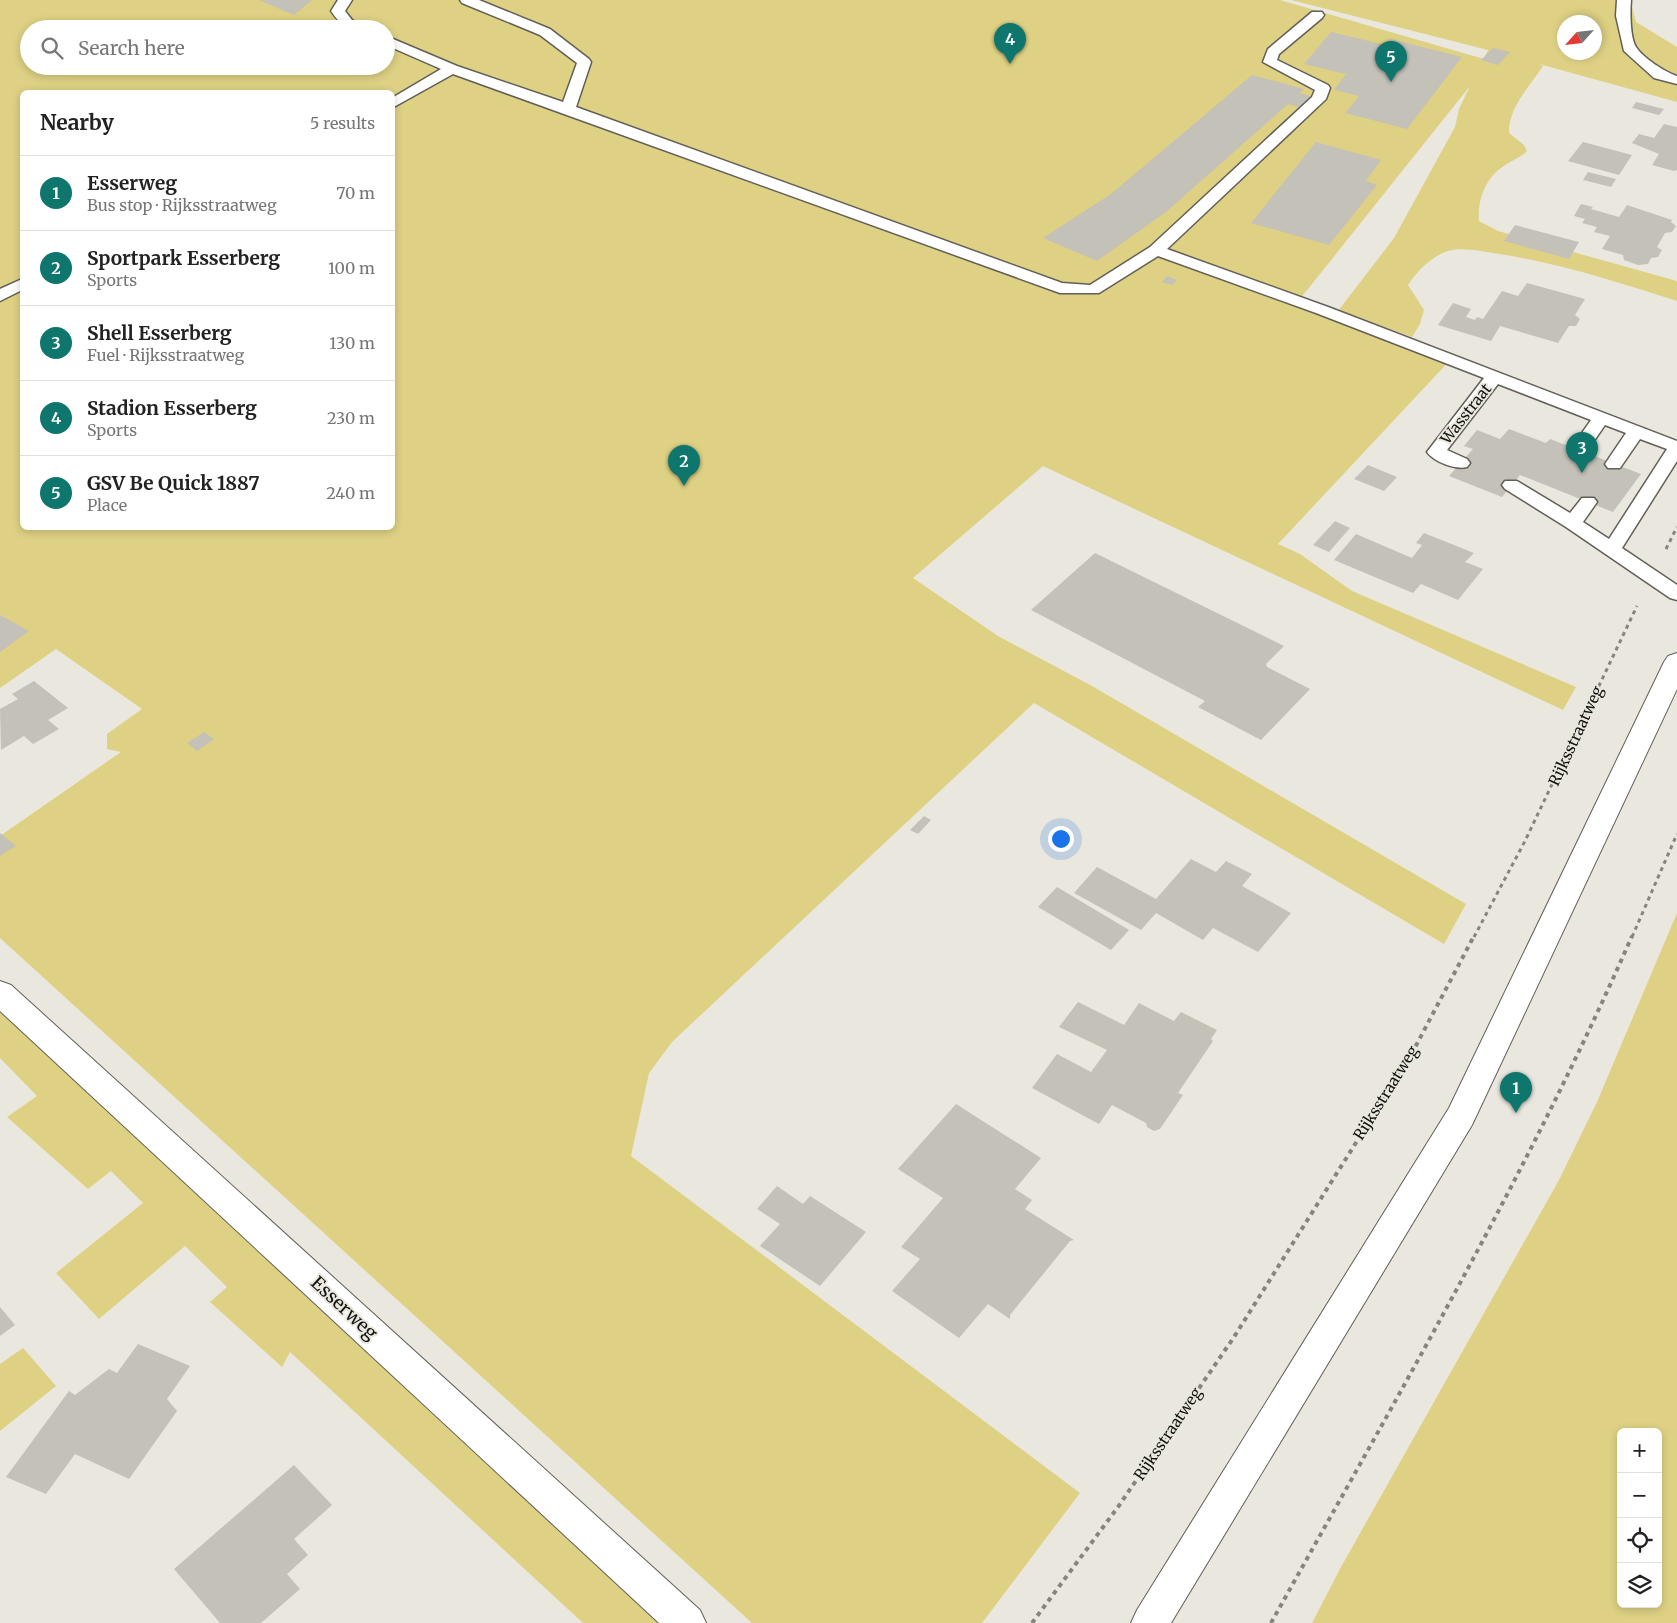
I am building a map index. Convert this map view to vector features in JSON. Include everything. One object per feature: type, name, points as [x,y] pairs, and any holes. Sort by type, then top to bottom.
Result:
[{"type":"main road","points":[[1150,1623],[1461,1116],[1677,662]]},
{"type":"main road","name":"Esserweg","points":[[0,993],[687,1623]]},
{"type":"lane","points":[[345,0],[338,11],[345,20]]},
{"type":"lane","points":[[467,0],[545,32],[584,62],[568,109]]},
{"type":"lane","points":[[1624,0],[1623,16],[1629,48],[1659,75],[1677,80]]},
{"type":"lane","points":[[395,44],[452,69],[568,109],[1060,288],[1093,290],[1156,250],[1319,98],[1323,88],[1270,62],[1273,52],[1317,15]]},
{"type":"lane","points":[[395,102],[452,69]]},
{"type":"lane","points":[[1156,250],[1251,283],[1677,447],[1612,549]]},
{"type":"lane","points":[[0,296],[20,285]]},
{"type":"lane","name":"Wasstraat","points":[[1460,463],[1436,452],[1494,377]]},
{"type":"lane","points":[[1579,450],[1601,418]]},
{"type":"lane","points":[[1614,464],[1636,431]]},
{"type":"lane","points":[[1511,485],[1540,494],[1573,523],[1677,594]]},
{"type":"lane","points":[[1573,523],[1588,502]]},
{"type":"path","name":"Rijksstraatweg","points":[[1032,1623],[1118,1507],[1234,1337],[1411,1055],[1525,841],[1651,576],[1677,527]]},
{"type":"path","points":[[1271,1623],[1483,1240],[1545,1122],[1622,963],[1677,834]]},
{"type":"shaded area","points":[[0,0],[1280,0],[1484,59],[1488,50],[1291,0],[1630,0],[1636,22],[1677,47],[1677,102],[1539,64],[1543,66],[1516,106],[1510,124],[1509,133],[1524,145],[1527,151],[1492,176],[1481,197],[1479,221],[1498,231],[1677,281],[1677,301],[1586,273],[1540,262],[1482,251],[1459,249],[1442,253],[1431,260],[1420,269],[1408,285],[1424,310],[1420,324],[1412,337],[1338,311],[1394,238],[1455,127],[1459,109],[1470,86],[1300,299],[1454,356],[1278,544],[1300,554],[1352,591],[1576,687],[1563,710],[1043,466],[913,578],[998,636],[1092,686],[1466,904],[1444,944],[1034,703],[672,1042],[649,1073],[631,1156],[1080,1493],[982,1623],[752,1623],[0,938],[0,836],[121,752],[107,749],[107,734],[142,709],[56,649],[0,688]]},
{"type":"shaded area","points":[[1677,913],[1677,1623],[1312,1623],[1341,1567],[1559,1180],[1597,1102]]},
{"type":"shaded area","points":[[0,1009],[662,1623],[583,1623],[290,1352],[282,1367],[210,1302],[227,1287],[185,1246],[99,1319],[56,1273],[143,1203],[111,1171],[88,1189],[7,1117],[37,1096],[0,1058]]},
{"type":"shaded area","points":[[23,1348],[56,1386],[0,1431],[0,1364]]},
{"type":"building","points":[[259,0],[312,0],[294,15]]},
{"type":"building","points":[[1331,32],[1385,45],[1390,39],[1462,57],[1407,129],[1345,113],[1359,96],[1334,90],[1346,74],[1304,64]]},
{"type":"building","points":[[1493,48],[1510,52],[1498,65],[1481,60]]},
{"type":"building","points":[[1252,75],[1304,89],[1300,93],[1313,97],[1301,108],[1288,104],[1166,212],[1097,261],[1043,238],[1111,194]]},
{"type":"building","points":[[1636,102],[1664,109],[1659,115],[1632,108]]},
{"type":"building","points":[[1664,124],[1677,127],[1677,170],[1674,171],[1652,165],[1659,154],[1632,143],[1639,134],[1654,138]]},
{"type":"building","points":[[1316,142],[1381,160],[1366,181],[1377,185],[1329,245],[1251,223]]},
{"type":"building","points":[[1583,142],[1632,155],[1619,175],[1568,161]]},
{"type":"building","points":[[1588,172],[1616,179],[1611,187],[1583,180]]},
{"type":"building","points":[[1581,204],[1619,217],[1627,205],[1672,220],[1671,222],[1676,226],[1672,232],[1665,233],[1657,247],[1662,250],[1658,257],[1651,258],[1648,264],[1638,265],[1624,260],[1623,255],[1602,249],[1610,236],[1594,232],[1597,227],[1582,223],[1585,219],[1574,216]]},
{"type":"building","points":[[1515,225],[1579,242],[1569,259],[1504,241]]},
{"type":"building","points":[[1167,276],[1177,280],[1172,285],[1162,282]]},
{"type":"building","points":[[1527,283],[1585,299],[1575,315],[1580,319],[1576,326],[1569,326],[1558,343],[1500,326],[1491,341],[1438,325],[1453,303],[1471,309],[1466,317],[1475,320],[1477,317],[1483,319],[1502,291],[1518,296]]},
{"type":"building","points":[[1509,429],[1546,443],[1550,439],[1641,474],[1613,512],[1520,475],[1502,497],[1449,476],[1473,449],[1464,446],[1477,430],[1500,439]]},
{"type":"building","points":[[1368,465],[1397,477],[1384,491],[1354,479]]},
{"type":"building","points":[[1335,521],[1350,528],[1329,552],[1313,545]]},
{"type":"building","points":[[1424,533],[1474,553],[1465,562],[1483,569],[1458,600],[1421,584],[1413,593],[1334,560],[1356,534],[1412,558],[1422,545],[1416,543]]},
{"type":"building","points":[[1095,553],[1284,646],[1266,664],[1267,667],[1310,689],[1261,740],[1198,707],[1205,701],[1031,610]]},
{"type":"building","points":[[0,615],[29,631],[0,652]]},
{"type":"building","points":[[34,681],[68,708],[48,720],[59,729],[33,744],[24,736],[1,750],[0,709],[18,699],[12,694]]},
{"type":"building","points":[[204,732],[214,739],[197,751],[187,743]]},
{"type":"building","points":[[924,816],[931,820],[918,834],[910,830]]},
{"type":"building","points":[[0,833],[16,846],[0,856]]},
{"type":"building","points":[[1191,859],[1216,872],[1226,861],[1252,874],[1242,886],[1291,913],[1258,952],[1213,928],[1203,940],[1156,913],[1141,930],[1074,893],[1097,867],[1156,899]]},
{"type":"building","points":[[1057,887],[1129,930],[1111,950],[1038,907]]},
{"type":"building","points":[[1078,1002],[1124,1025],[1139,1003],[1174,1021],[1181,1012],[1217,1030],[1211,1039],[1213,1041],[1178,1093],[1183,1095],[1160,1129],[1154,1131],[1147,1127],[1146,1123],[1112,1105],[1099,1124],[1032,1088],[1057,1054],[1091,1072],[1107,1050],[1059,1027]]},
{"type":"building","points":[[956,1104],[1041,1158],[1015,1189],[1032,1200],[1025,1209],[1074,1240],[1070,1241],[1010,1315],[1010,1319],[988,1304],[959,1338],[892,1291],[920,1259],[901,1247],[943,1198],[898,1169]]},
{"type":"building","points":[[777,1186],[803,1204],[810,1196],[866,1232],[820,1286],[760,1246],[780,1224],[757,1209]]},
{"type":"building","points":[[0,1307],[15,1325],[0,1336]]},
{"type":"building","points":[[138,1344],[190,1366],[167,1399],[177,1411],[129,1479],[75,1454],[46,1494],[6,1477],[69,1391],[75,1395],[109,1369],[117,1373]]},
{"type":"building","points":[[294,1465],[332,1505],[294,1539],[308,1555],[287,1574],[300,1589],[261,1623],[220,1623],[174,1569]]},
{"type":"place","name":"Stadion Esserberg","points":[[1010,64]]},
{"type":"place","name":"GSV Be Quick 1887","points":[[1391,82]]},
{"type":"place","name":"Shell Esserberg","points":[[1582,473]]},
{"type":"place","name":"Sportpark Esserberg","points":[[684,486]]},
{"type":"place","name":"Esserweg","points":[[1516,1113]]}]
